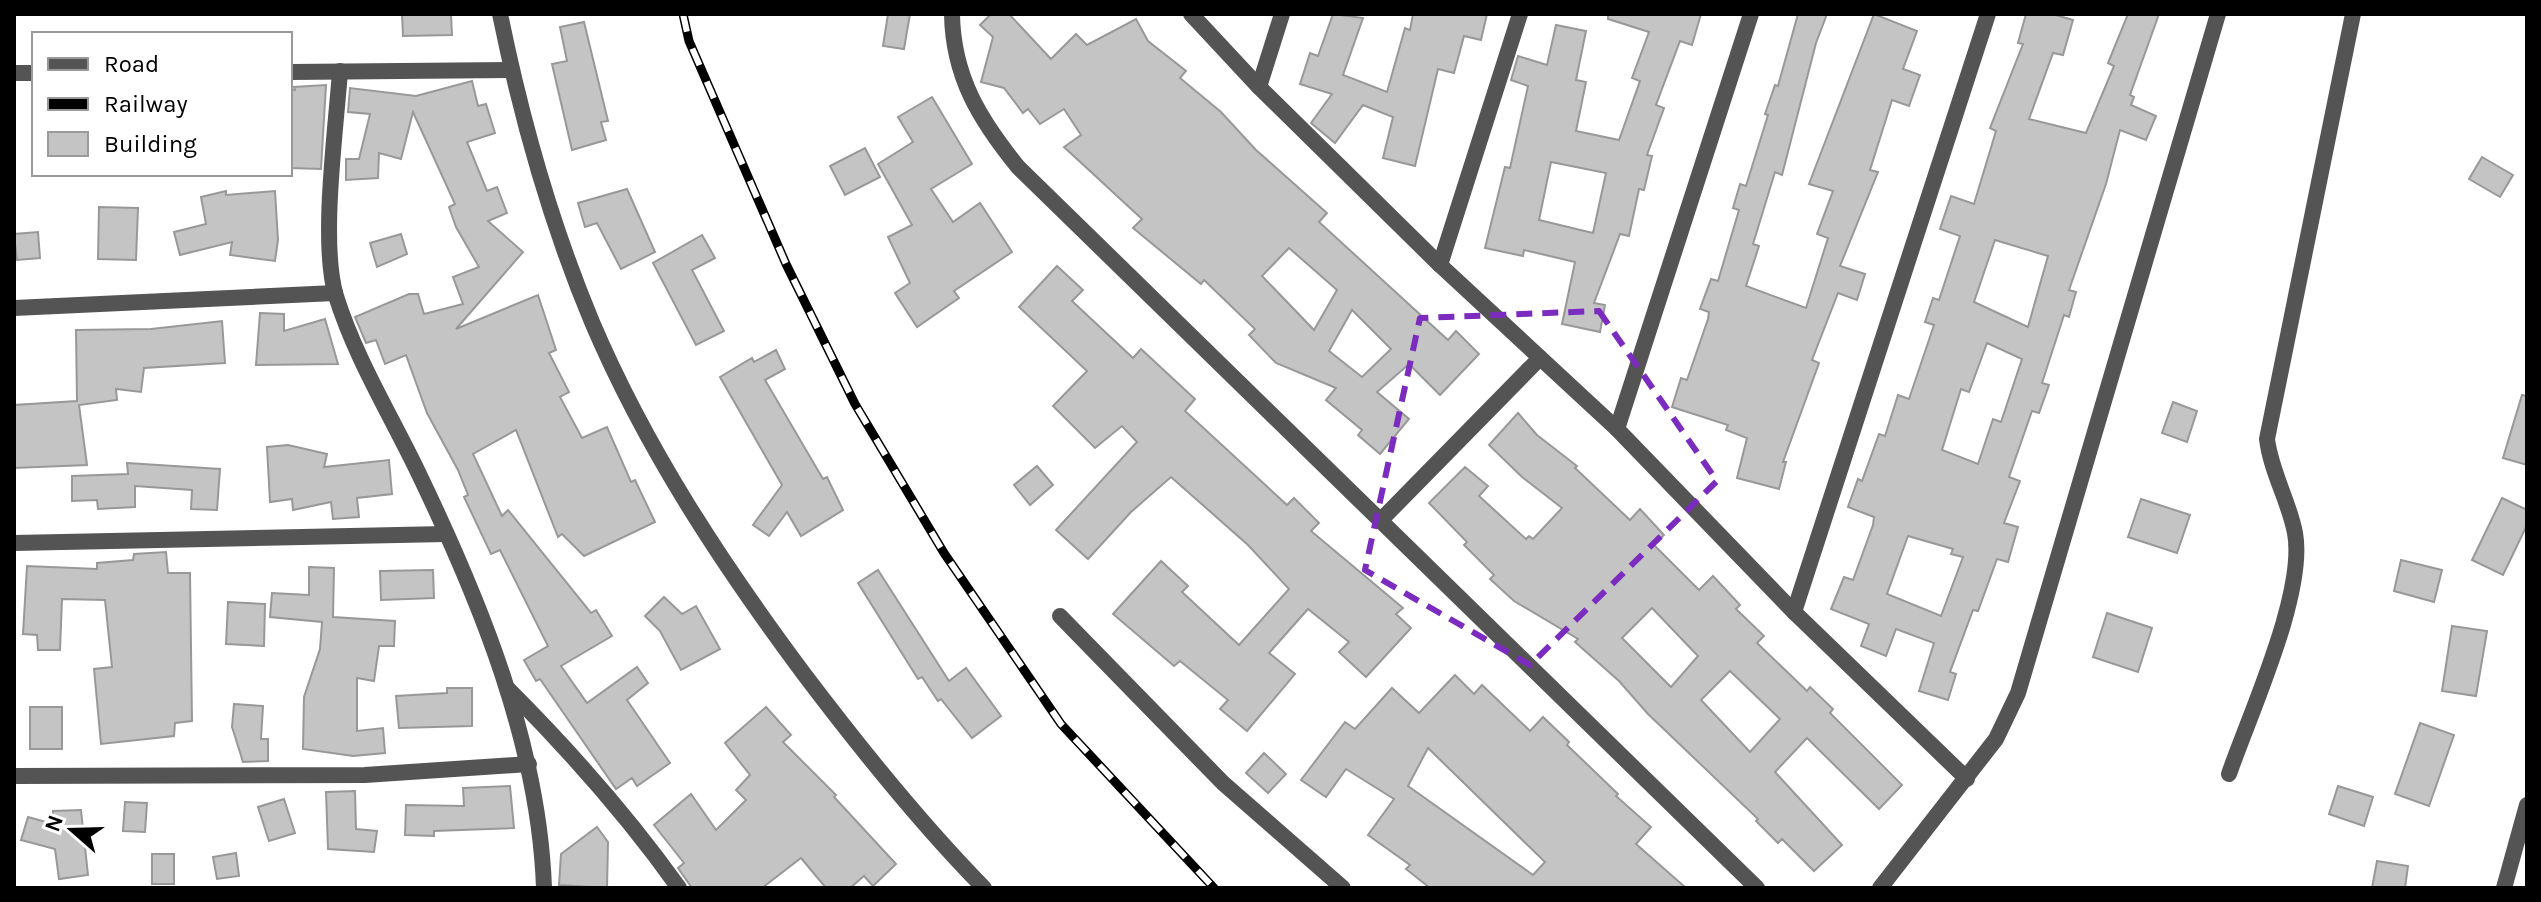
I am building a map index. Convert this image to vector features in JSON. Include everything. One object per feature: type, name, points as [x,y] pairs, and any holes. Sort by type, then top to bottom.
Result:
[{"type":"street","points":[[500,14],[511,70],[558,229],[591,321],[631,405],[682,498],[744,594],[856,743],[984,888]]},
{"type":"street","points":[[952,14],[952,44],[966,92],[984,125],[1018,167],[1757,888]]},
{"type":"street","points":[[1191,14],[1259,87],[1440,265],[1617,429],[1794,612],[1967,779]]},
{"type":"street","points":[[1259,87],[1282,14]]},
{"type":"street","points":[[1440,265],[1520,14]]},
{"type":"street","points":[[1617,429],[1751,14]]},
{"type":"street","points":[[1794,612],[1988,14]]},
{"type":"street","points":[[1880,888],[1996,739],[2035,643],[2218,14]]},
{"type":"street","points":[[2229,774],[2291,597],[2297,565],[2295,532],[2270,463],[2267,439],[2353,14]]},
{"type":"street","points":[[292,72],[511,70]]},
{"type":"street","points":[[340,71],[329,250],[335,293],[352,337],[446,534],[507,688],[529,764],[542,833],[544,888]]},
{"type":"street","points":[[14,308],[335,293]]},
{"type":"street","points":[[1380,521],[1540,358]]},
{"type":"street","points":[[14,543],[446,534]]},
{"type":"street","points":[[1060,616],[1223,783],[1343,888]]},
{"type":"street","points":[[507,688],[582,763],[642,836],[679,888]]},
{"type":"street","points":[[14,776],[365,775],[529,764]]},
{"type":"street","points":[[2504,888],[2527,805]]},
{"type":"highlighted area","points":[[1599,311],[1717,481],[1530,665],[1365,570],[1420,318]]},
{"type":"building","points":[[402,14],[451,14],[452,35],[403,36]]},
{"type":"building","points":[[888,14],[910,14],[904,49],[883,46]]},
{"type":"building","points":[[991,14],[1009,14],[1051,59],[1076,34],[1087,45],[1136,19],[1148,41],[1186,71],[1180,78],[1221,112],[1256,150],[1327,213],[1319,222],[1448,340],[1456,331],[1479,354],[1440,395],[1409,364],[1377,392],[1409,419],[1380,454],[1358,435],[1362,430],[1326,400],[1336,388],[1276,363],[1249,335],[1255,329],[1204,280],[1201,284],[1133,228],[1142,219],[1064,147],[1081,135],[1064,109],[1040,124],[1028,109],[1023,113],[1004,88],[981,82],[993,37],[980,25]],"holes":[[[1289,248],[1337,290],[1314,330],[1262,276]],[[1352,310],[1391,349],[1362,377],[1329,351]]]},
{"type":"building","points":[[1333,14],[1363,18],[1343,75],[1387,92],[1405,28],[1410,30],[1413,14],[1487,14],[1481,40],[1464,36],[1454,73],[1438,69],[1415,166],[1383,158],[1393,117],[1363,105],[1335,143],[1311,123],[1332,94],[1300,84],[1310,53],[1318,56]]},
{"type":"building","points":[[1608,14],[1701,14],[1692,45],[1680,41],[1656,105],[1664,108],[1647,155],[1652,156],[1644,190],[1639,189],[1629,236],[1620,234],[1594,303],[1605,305],[1600,332],[1562,324],[1575,262],[1524,250],[1523,256],[1485,248],[1505,167],[1510,168],[1528,86],[1511,80],[1518,56],[1547,65],[1556,25],[1586,31],[1576,80],[1586,82],[1576,131],[1619,140],[1640,81],[1632,78],[1649,32],[1608,19]],"holes":[[[1551,162],[1606,173],[1593,233],[1539,220]]]},
{"type":"building","points":[[1798,14],[1827,14],[1816,43],[1782,175],[1775,172],[1753,244],[1759,246],[1746,286],[1806,308],[1828,238],[1817,234],[1833,191],[1809,184],[1874,14],[1917,31],[1903,69],[1920,75],[1909,106],[1892,100],[1870,170],[1878,172],[1840,266],[1865,274],[1857,300],[1838,293],[1812,360],[1819,363],[1783,462],[1786,462],[1779,489],[1737,478],[1747,438],[1726,430],[1728,425],[1672,407],[1681,378],[1687,380],[1708,319],[1709,312],[1700,309],[1711,279],[1718,281],[1739,210],[1733,208],[1740,184],[1746,186],[1768,115],[1765,114],[1775,85],[1778,86]]},
{"type":"building","points":[[2026,14],[2052,14],[2073,20],[2063,55],[2053,53],[2029,119],[2086,133],[2114,66],[2108,63],[2128,14],[2159,14],[2130,95],[2134,97],[2131,105],[2156,116],[2146,140],[2120,130],[2106,184],[2069,290],[2076,292],[2069,317],[2064,315],[2042,383],[2049,385],[2039,413],[2032,411],[2009,477],[2020,481],[2004,523],[2018,527],[2008,562],[1997,559],[1978,611],[1973,610],[1950,672],[1956,674],[1948,700],[1919,691],[1934,643],[1896,629],[1886,656],[1861,646],[1869,624],[1831,609],[1844,577],[1853,580],[1873,525],[1874,517],[1848,507],[1858,479],[1862,481],[1879,434],[1885,436],[1898,395],[1909,399],[1934,325],[1925,322],[1933,298],[1939,300],[1960,236],[1940,229],[1951,196],[1974,204],[1996,131],[1990,128],[2023,44],[2018,43]],"holes":[[[1995,240],[2048,256],[2028,327],[1974,302]],[[1987,343],[2022,359],[2001,422],[1993,419],[1978,464],[1942,450],[1961,389],[1969,392]],[[1908,536],[1953,549],[1951,554],[1963,557],[1941,616],[1887,594]]]},
{"type":"building","points":[[584,22],[608,121],[601,122],[606,140],[572,150],[552,64],[567,61],[560,27]]},
{"type":"building","points":[[472,81],[478,106],[486,104],[495,133],[467,142],[487,191],[497,187],[507,213],[488,221],[523,252],[456,329],[538,295],[556,350],[549,353],[569,392],[560,397],[582,438],[607,427],[631,482],[635,480],[655,522],[584,556],[562,534],[558,537],[516,430],[473,454],[502,516],[508,510],[591,613],[596,610],[612,636],[561,666],[587,703],[637,667],[648,683],[627,700],[670,763],[637,786],[632,778],[616,789],[540,679],[536,681],[524,660],[548,646],[500,550],[491,554],[464,497],[468,495],[458,470],[427,413],[406,355],[385,364],[376,340],[366,343],[355,317],[409,294],[418,294],[424,314],[463,304],[453,277],[479,267],[456,227],[449,207],[455,204],[413,112],[401,159],[379,153],[378,178],[346,180],[346,159],[359,159],[370,114],[348,112],[350,88],[416,96]]},
{"type":"building","points":[[326,85],[321,169],[292,168],[294,87]]},
{"type":"building","points":[[932,97],[972,164],[931,189],[953,222],[980,203],[1012,252],[954,291],[959,298],[917,327],[895,293],[910,283],[888,237],[912,225],[878,164],[913,142],[898,117]]},
{"type":"building","points":[[865,148],[880,177],[845,195],[830,166]]},
{"type":"building","points":[[2482,157],[2513,175],[2500,197],[2469,179]]},
{"type":"building","points":[[627,189],[655,252],[621,269],[597,223],[585,227],[578,203]]},
{"type":"building","points":[[226,191],[226,195],[275,191],[278,240],[275,261],[230,255],[232,242],[180,255],[174,232],[206,224],[201,197]]},
{"type":"building","points":[[99,207],[138,208],[136,260],[98,259]]},
{"type":"building","points":[[38,232],[40,258],[17,260],[14,234]]},
{"type":"building","points":[[401,234],[407,254],[377,267],[370,243]]},
{"type":"building","points":[[702,235],[715,258],[692,270],[724,331],[696,345],[653,263]]},
{"type":"building","points":[[1057,266],[1083,290],[1072,301],[1133,358],[1141,349],[1195,399],[1185,411],[1287,505],[1294,498],[1319,523],[1311,531],[1403,608],[1396,614],[1411,628],[1366,677],[1339,652],[1349,642],[1308,609],[1269,653],[1295,674],[1247,731],[1220,709],[1228,700],[1180,661],[1174,666],[1113,614],[1161,561],[1188,586],[1182,592],[1239,645],[1289,589],[1248,545],[1171,477],[1131,512],[1088,559],[1056,530],[1137,442],[1122,426],[1095,448],[1053,406],[1087,371],[1019,307]]},
{"type":"building","points":[[260,313],[284,314],[284,331],[325,319],[338,364],[256,365]]},
{"type":"building","points":[[222,321],[225,363],[144,368],[141,392],[116,389],[117,400],[79,405],[87,465],[14,468],[14,405],[77,401],[76,330],[151,329]]},
{"type":"building","points":[[776,350],[785,369],[765,380],[823,479],[827,477],[843,510],[801,536],[787,512],[769,536],[753,525],[782,485],[720,377],[752,358],[754,362]]},
{"type":"building","points":[[2522,395],[2527,396],[2527,465],[2503,458]]},
{"type":"building","points":[[2173,402],[2197,411],[2187,442],[2162,433]]},
{"type":"building","points":[[1518,413],[1537,435],[1577,466],[1575,468],[1630,520],[1640,509],[1664,535],[1654,545],[1699,590],[1713,576],[1740,605],[1736,609],[1764,636],[1757,643],[1807,691],[1810,687],[1833,709],[1830,713],[1902,785],[1879,809],[1807,738],[1775,772],[1842,845],[1814,871],[1782,839],[1778,843],[1756,821],[1758,819],[1648,714],[1619,681],[1575,642],[1578,639],[1514,601],[1490,579],[1494,575],[1429,503],[1465,467],[1488,486],[1479,496],[1526,539],[1529,536],[1533,539],[1562,508],[1522,477],[1489,445]],"holes":[[[1652,608],[1698,656],[1671,687],[1622,638]],[[1730,671],[1780,719],[1750,752],[1701,700]]]},
{"type":"building","points":[[288,445],[327,454],[324,467],[389,460],[392,494],[357,498],[359,517],[333,519],[331,502],[293,510],[292,499],[270,502],[267,447]]},
{"type":"building","points":[[127,463],[220,469],[217,510],[191,509],[192,490],[135,486],[135,507],[98,509],[97,500],[72,501],[72,476],[128,474]]},
{"type":"building","points":[[1037,466],[1053,485],[1030,505],[1014,485]]},
{"type":"building","points":[[2502,498],[2527,510],[2527,525],[2503,575],[2472,560]]},
{"type":"building","points":[[2141,499],[2190,515],[2177,553],[2128,537]]},
{"type":"building","points":[[166,552],[168,573],[190,573],[192,721],[175,723],[174,736],[101,744],[94,669],[112,667],[105,600],[62,599],[60,650],[38,650],[37,635],[23,634],[27,566],[97,569],[97,563],[133,560],[134,554]]},
{"type":"building","points":[[2401,560],[2442,570],[2434,602],[2394,591]]},
{"type":"building","points":[[309,567],[334,568],[333,617],[395,621],[394,646],[379,646],[374,681],[357,678],[357,731],[383,728],[385,753],[353,756],[303,749],[304,697],[320,649],[322,622],[270,617],[272,593],[309,595]]},
{"type":"building","points":[[433,570],[434,598],[381,600],[380,571]]},
{"type":"building","points":[[878,570],[949,681],[966,668],[1001,716],[972,738],[941,699],[938,701],[922,677],[918,679],[858,583]]},
{"type":"building","points":[[664,597],[682,614],[696,606],[720,649],[681,670],[660,631],[645,616]]},
{"type":"building","points":[[228,602],[265,604],[264,646],[226,644]]},
{"type":"building","points":[[2107,613],[2152,628],[2138,672],[2093,657]]},
{"type":"building","points":[[2452,626],[2487,631],[2476,696],[2442,691]]},
{"type":"building","points":[[1455,675],[1474,694],[1482,685],[1530,731],[1543,717],[1618,794],[1616,796],[1651,827],[1636,844],[1686,888],[1430,888],[1406,869],[1410,865],[1368,835],[1394,799],[1346,769],[1326,797],[1301,780],[1345,722],[1355,729],[1392,688],[1419,713]],"holes":[[[1428,748],[1545,862],[1533,875],[1408,786]]]},
{"type":"building","points":[[447,688],[472,688],[472,726],[399,728],[396,696],[447,693]]},
{"type":"building","points":[[234,704],[263,706],[261,739],[268,739],[268,761],[243,762],[232,727]]},
{"type":"building","points":[[30,707],[62,707],[62,749],[30,749]]},
{"type":"building","points":[[766,707],[791,735],[783,742],[836,795],[834,797],[896,864],[873,886],[864,876],[850,888],[826,888],[801,858],[762,888],[692,888],[678,868],[684,863],[654,825],[691,794],[716,830],[746,800],[736,790],[750,775],[725,743]]},
{"type":"building","points":[[2420,723],[2454,735],[2429,806],[2395,794]]},
{"type":"building","points":[[1264,753],[1286,774],[1268,793],[1246,773]]},
{"type":"building","points":[[510,786],[514,828],[434,831],[434,836],[405,835],[406,805],[464,806],[463,788]]},
{"type":"building","points":[[2338,786],[2373,797],[2364,826],[2329,814]]},
{"type":"building","points":[[355,791],[356,829],[377,831],[374,852],[328,849],[326,792]]},
{"type":"building","points":[[284,799],[295,833],[269,841],[258,807]]},
{"type":"building","points":[[125,802],[147,803],[145,832],[123,831]]},
{"type":"building","points":[[81,810],[88,875],[59,879],[55,849],[21,840],[28,817],[53,824],[53,811]]},
{"type":"building","points":[[597,827],[608,842],[607,888],[559,885],[561,854]]},
{"type":"building","points":[[236,853],[239,876],[217,879],[213,857]]},
{"type":"building","points":[[152,854],[174,854],[174,884],[152,884]]},
{"type":"building","points":[[2377,861],[2408,866],[2405,888],[2372,888]]},
{"type":"railway","points":[[683,14],[689,41],[786,264],[855,404],[944,553],[1061,724],[1214,888]]}]
